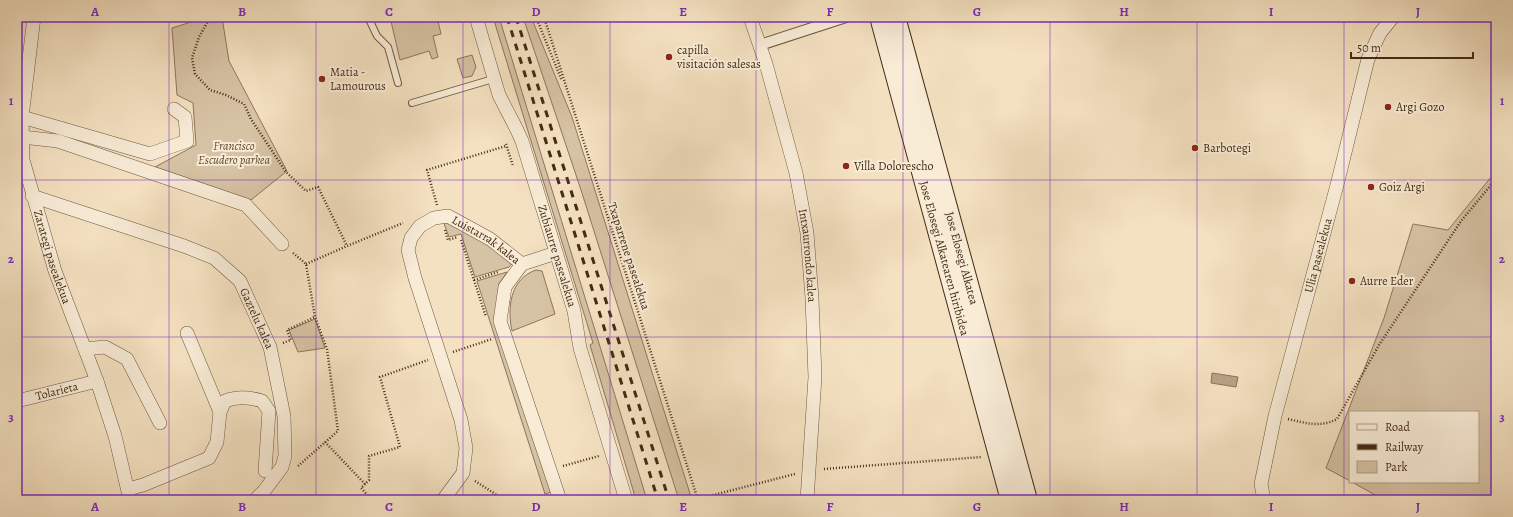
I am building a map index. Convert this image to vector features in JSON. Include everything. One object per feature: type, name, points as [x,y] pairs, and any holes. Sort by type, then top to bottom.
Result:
[{"type":"main road","name":"Jose Elosegi Alkatearen hiribidea","points":[[879,17],[1010,500]]},
{"type":"main road","name":"Jose Elosegi Alkatea","points":[[896,17],[1028,500]]},
{"type":"street","name":"Zarategi pasealekua","points":[[34,17],[21,128],[23,160],[32,196],[55,271],[86,349],[115,436],[129,494],[143,485],[209,458],[217,442],[220,412],[187,333]]},
{"type":"street","name":"Zubiaurre pasealekua","points":[[476,17],[493,79],[503,106],[522,142],[574,311],[580,348],[626,500]]},
{"type":"street","name":"Intxaurrondo kalea","points":[[750,17],[760,45],[796,173],[807,233],[812,298],[815,377],[807,500]]},
{"type":"street","points":[[760,45],[846,17]]},
{"type":"street","name":"Ulia pasealekua","points":[[1264,500],[1261,484],[1275,416],[1335,192],[1368,59],[1380,33],[1393,17]]},
{"type":"street","points":[[21,128],[150,154],[187,141],[185,117],[174,109]]},
{"type":"street","points":[[21,128],[246,206],[282,244]]},
{"type":"street","name":"Gaztelu kalea","points":[[32,196],[184,246],[214,258],[240,281],[270,347],[284,416],[285,456],[282,467],[264,491],[255,500]]},
{"type":"street","name":"Luistarrak kalea","points":[[443,500],[463,473],[466,448],[461,420],[415,278],[408,250],[411,238],[420,226],[440,216],[448,216],[468,226],[490,239],[522,264],[505,287],[500,321],[560,500]]},
{"type":"street","points":[[522,264],[556,253]]},
{"type":"street","points":[[86,349],[105,347],[127,359],[160,423]]},
{"type":"street","name":"Tolarieta","points":[[17,401],[97,381]]},
{"type":"street","points":[[220,412],[225,401],[232,398],[248,397],[262,401],[269,410],[265,471]]},
{"type":"lane","points":[[368,17],[377,36],[388,47],[398,83]]},
{"type":"lane","points":[[412,103],[493,79]]},
{"type":"path","points":[[214,17],[208,21],[196,44],[192,58],[195,74],[210,90],[226,95],[244,104],[251,119],[286,172],[306,191],[318,187],[347,246]]},
{"type":"path","points":[[536,17],[569,99]]},
{"type":"path","name":"Txaparrene pasealekua","points":[[544,17],[698,500]]},
{"type":"path","points":[[504,138],[513,167]]},
{"type":"path","points":[[474,280],[466,263],[460,237],[448,240],[426,170],[506,146]]},
{"type":"path","points":[[1275,416],[1319,425],[1328,424],[1337,419],[1379,345],[1461,221],[1496,179]]},
{"type":"path","points":[[306,264],[409,221]]},
{"type":"path","points":[[282,244],[306,264],[315,317],[327,349],[338,431],[293,470],[282,467]]},
{"type":"path","points":[[287,330],[315,317]]},
{"type":"path","points":[[372,500],[361,488],[369,480],[369,456],[400,447],[380,377]]},
{"type":"path","points":[[325,442],[365,484]]},
{"type":"path","points":[[567,465],[595,457]]},
{"type":"path","points":[[698,500],[810,470],[985,457]]},
{"type":"path","points":[[463,473],[500,497],[500,500]]},
{"type":"green space","name":"Francisco Escudero parkea","points":[[207,17],[222,17],[229,61],[287,171],[251,200],[155,167],[196,145],[193,103],[177,95],[172,28]]},
{"type":"green space","points":[[390,17],[428,17],[429,19],[437,17],[441,34],[433,36],[438,57],[432,59],[429,51],[400,60]]},
{"type":"green space","points":[[493,17],[499,17],[647,500],[636,500],[590,345],[593,343]]},
{"type":"green space","points":[[523,17],[531,17],[572,117],[692,500],[679,500],[582,193]]},
{"type":"green space","points":[[472,55],[476,67],[472,76],[463,78],[457,59]]},
{"type":"green space","points":[[1496,171],[1496,500],[1384,500],[1354,483],[1479,483],[1479,411],[1349,411],[1349,480],[1326,468],[1384,318],[1413,224],[1448,230]]},
{"type":"green space","points":[[443,221],[466,230],[513,262],[509,267],[475,277],[461,234],[449,237]]},
{"type":"green space","points":[[536,270],[542,271],[555,314],[512,331],[510,313],[512,295],[521,280],[527,274]]},
{"type":"green space","points":[[507,272],[499,284],[495,322],[551,492],[545,494],[477,281]]},
{"type":"green space","points":[[315,319],[325,348],[298,352],[289,330]]},
{"type":"shaded area","points":[[1212,373],[1238,377],[1236,387],[1211,383]]},
{"type":"railway","points":[[507,17],[658,500]]},
{"type":"railway","points":[[516,17],[669,500]]},
{"type":"place","name":"capilla visitación salesas","points":[[669,57]]},
{"type":"place","name":"Matia - Lamourous","points":[[322,79]]},
{"type":"place","name":"Argi Gozo","points":[[1388,107]]},
{"type":"place","name":"Barbotegi","points":[[1195,148]]},
{"type":"place","name":"Villa Dolorescho","points":[[846,166]]},
{"type":"place","name":"Goiz Argi","points":[[1371,187]]},
{"type":"place","name":"Aurre Eder","points":[[1352,281]]}]
